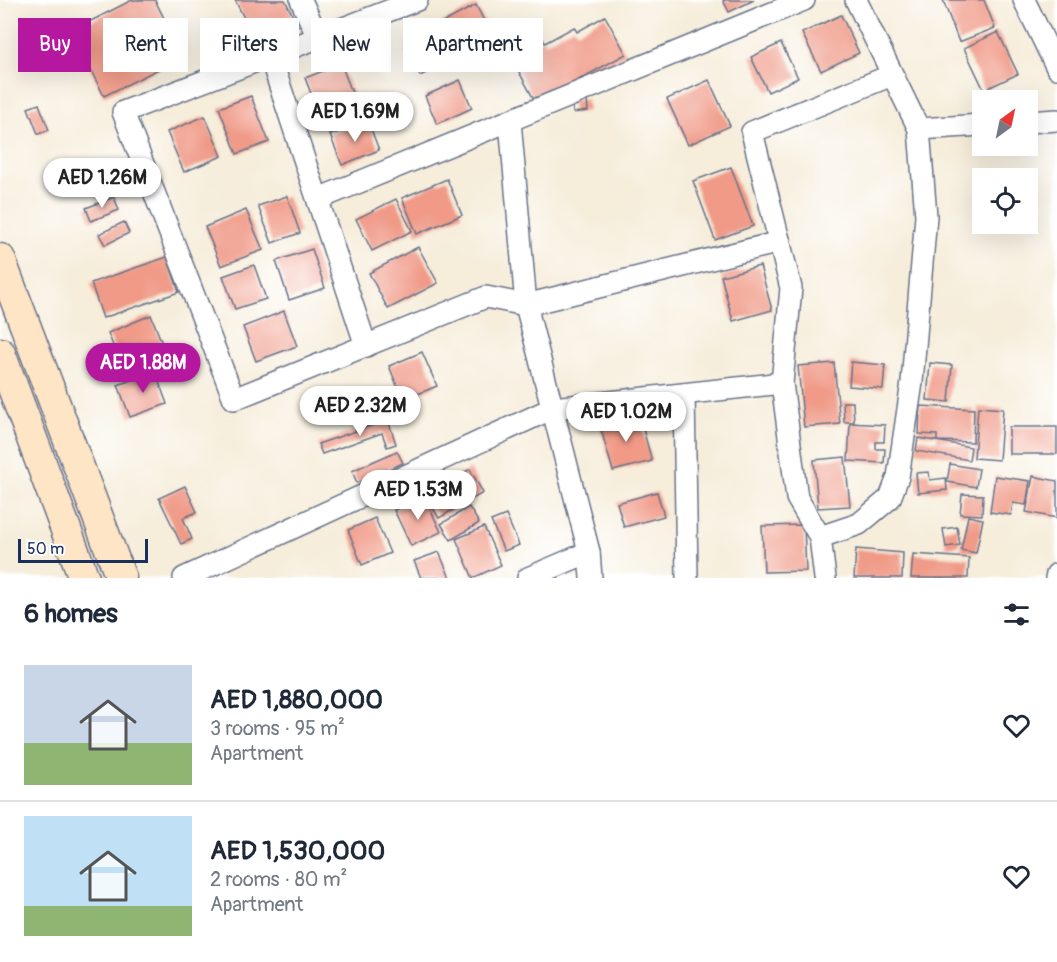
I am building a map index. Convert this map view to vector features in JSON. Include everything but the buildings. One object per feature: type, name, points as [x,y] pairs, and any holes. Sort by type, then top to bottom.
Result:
[{"type":"main road","points":[[0,259],[121,578]]},
{"type":"main road","points":[[0,352],[84,578]]},
{"type":"street","points":[[301,0],[311,22]]},
{"type":"street","points":[[370,18],[417,0]]},
{"type":"street","points":[[318,200],[804,0]]},
{"type":"street","points":[[820,537],[860,524],[890,498],[898,477],[912,382],[926,216],[919,129],[856,0]]},
{"type":"street","points":[[1024,0],[1057,68]]},
{"type":"street","points":[[228,72],[123,112],[234,399],[486,297],[526,305],[780,242]]},
{"type":"street","points":[[275,72],[366,346]]},
{"type":"street","points":[[825,578],[820,537],[797,498],[782,383],[791,288],[752,132],[892,75]]},
{"type":"street","points":[[510,120],[526,305],[589,552],[591,578]]},
{"type":"street","points":[[1038,121],[1057,120]]},
{"type":"street","points":[[919,129],[972,125]]},
{"type":"street","points":[[184,578],[553,408],[782,383]]},
{"type":"street","points":[[684,394],[687,578]]},
{"type":"street","points":[[528,578],[589,552]]}]
